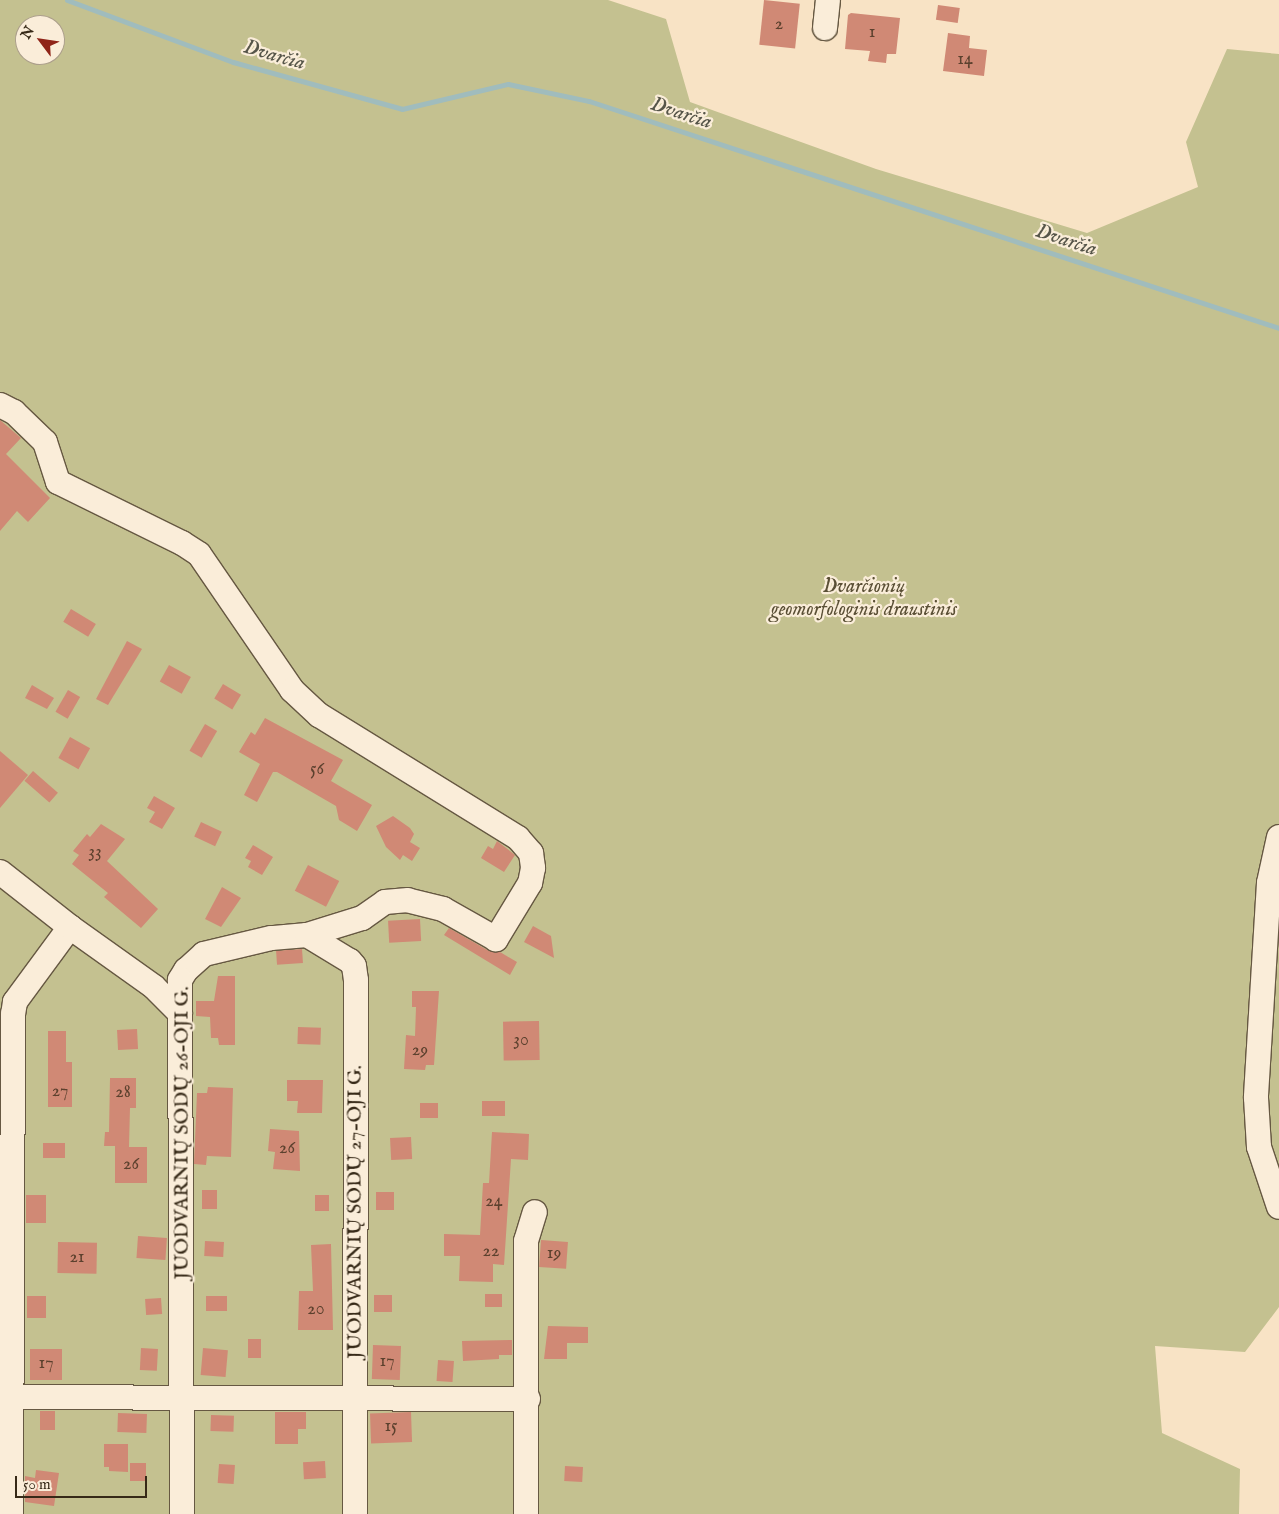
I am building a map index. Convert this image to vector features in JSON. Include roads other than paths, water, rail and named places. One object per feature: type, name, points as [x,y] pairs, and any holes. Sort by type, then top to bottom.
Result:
[{"type":"street","points":[[825,28],[828,0]]},
{"type":"street","name":"JUODVARNIŲ SODŲ 26-OJI G.","points":[[0,405],[14,412],[45,442],[58,482],[182,543],[199,554],[292,690],[319,715],[518,838],[531,853],[534,868],[530,883],[496,940],[443,909],[408,900],[385,902],[362,918],[307,935],[271,938],[204,954],[186,970],[180,980],[182,1514]]},
{"type":"street","points":[[1279,837],[1269,883],[1256,1098],[1260,1147],[1279,1207]]},
{"type":"street","points":[[0,872],[70,927],[154,987],[180,1013]]},
{"type":"street","points":[[11,1514],[5,1398],[13,1014],[15,1002],[70,927]]},
{"type":"street","name":"JUODVARNIŲ SODŲ 27-OJI G.","points":[[307,935],[350,961],[355,973],[355,1514]]},
{"type":"street","points":[[154,987],[180,980]]},
{"type":"street","points":[[526,1514],[528,1399],[526,1241],[534,1212]]},
{"type":"street","points":[[5,1398],[528,1399]]},
{"type":"waterway","name":"Dvarčia","points":[[67,0],[233,62],[402,109],[508,84],[589,101],[1279,328]]},
{"type":"park label","name":"Dvarčionių geomorfologinis draustinis","points":[[864,598]]}]
